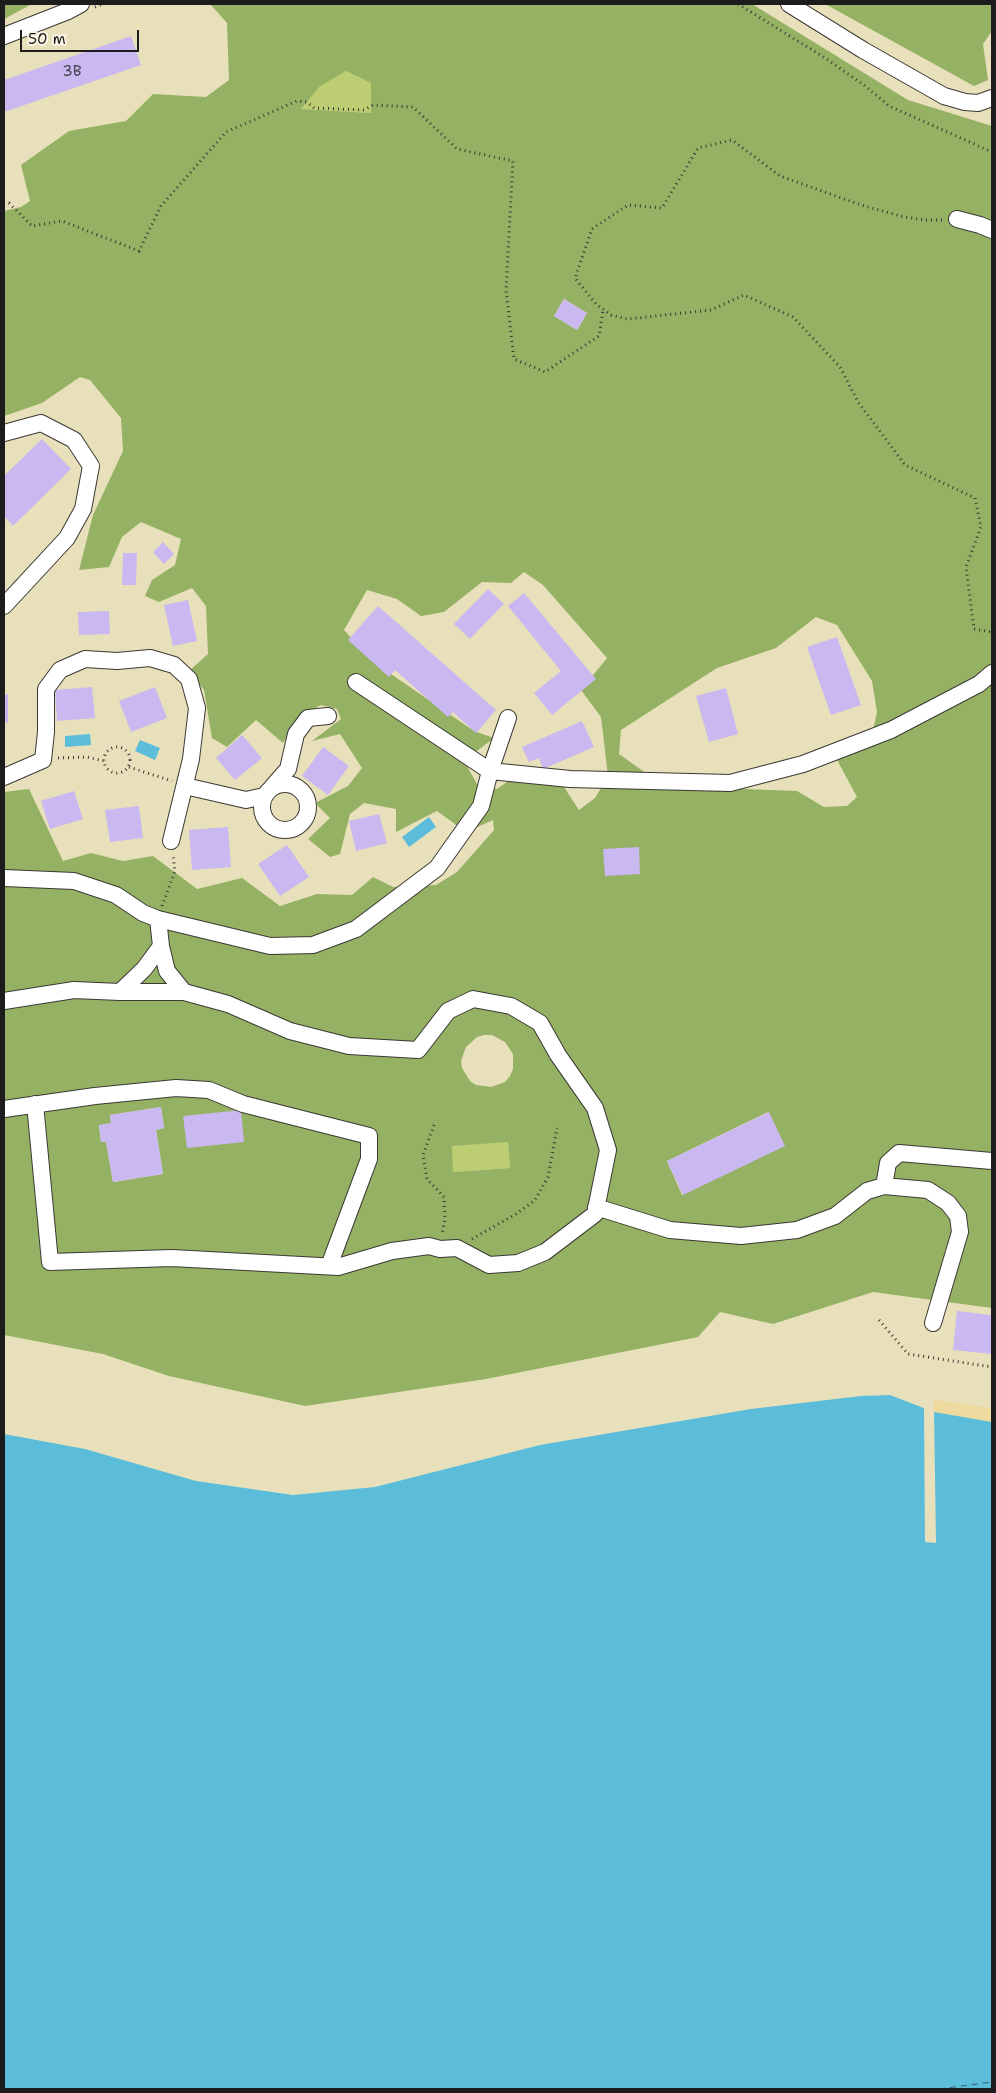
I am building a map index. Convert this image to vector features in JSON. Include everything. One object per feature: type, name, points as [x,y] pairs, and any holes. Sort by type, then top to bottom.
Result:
[{"type":"street","points":[[4,36],[81,4]]},
{"type":"street","points":[[789,4],[863,50],[944,96],[964,102],[978,103],[992,98]]},
{"type":"street","points":[[957,219],[992,230]]},
{"type":"street","points":[[4,433],[41,423],[74,440],[90,466],[83,509],[67,538],[4,606]]},
{"type":"street","points":[[4,777],[43,760],[46,732],[46,689],[60,670],[85,660],[117,661],[150,658],[174,665],[189,679],[198,708],[185,786],[171,841]]},
{"type":"street","points":[[356,682],[490,771],[570,779],[730,783],[803,764],[891,730],[979,684],[992,673]]},
{"type":"street","points":[[185,786],[246,800],[268,792],[288,769],[296,734],[308,718],[328,716]]},
{"type":"street","points":[[4,878],[74,881],[116,895],[143,913],[158,919],[270,946],[313,945],[356,928],[437,868],[481,806],[490,771],[508,718]]},
{"type":"street","points":[[158,919],[161,946],[167,972],[184,992]]},
{"type":"street","points":[[120,992],[144,969],[161,946]]},
{"type":"street","points":[[4,1001],[74,990],[184,992],[228,1004],[298,1033],[348,1046],[418,1050],[448,1011],[473,999],[511,1006],[540,1023],[558,1055],[595,1108],[608,1150],[594,1214],[545,1252],[518,1263],[489,1266],[457,1248],[440,1249],[429,1246],[392,1251],[338,1266],[172,1258],[50,1262],[35,1104]]},
{"type":"street","points":[[4,1109],[95,1096],[176,1088],[209,1090],[243,1104],[369,1136],[369,1159],[329,1266]]},
{"type":"street","points":[[884,1186],[888,1163],[899,1153],[992,1161]]},
{"type":"street","points":[[596,1207],[670,1230],[742,1236],[797,1230],[835,1216],[867,1191],[884,1186],[928,1190],[948,1203],[958,1216],[960,1232],[933,1323]]},
{"type":"path","points":[[738,4],[857,80],[889,106],[992,152]]},
{"type":"path","points":[[4,204],[9,203],[32,226],[62,221],[140,251],[161,206],[226,132],[297,101],[307,102],[314,108],[364,110],[372,105],[413,107],[458,149],[513,161],[506,290],[514,359],[545,372],[599,336],[604,310]]},
{"type":"path","points":[[957,219],[926,220],[904,217],[861,205],[780,176],[732,140],[698,148],[662,208],[628,205],[592,229],[575,278],[596,304],[610,315],[628,319],[711,310],[744,295],[793,317],[840,366],[858,402],[905,465],[975,498],[981,527],[966,567],[974,629],[992,632]]},
{"type":"path","points":[[117,746],[124,748],[129,753],[130,766],[125,772],[118,774],[111,772],[106,767],[104,761],[105,754],[110,748],[117,746]]},
{"type":"path","points":[[43,760],[87,757],[104,761]]},
{"type":"path","points":[[130,766],[185,786]]},
{"type":"path","points":[[158,919],[174,871],[171,841]]},
{"type":"path","points":[[434,1125],[423,1155],[427,1179],[444,1197],[445,1219],[440,1249]]},
{"type":"path","points":[[457,1248],[516,1214],[535,1200],[548,1177],[557,1128]]},
{"type":"path","points":[[879,1320],[908,1354],[992,1367]]},
{"type":"green space","points":[[4,4],[32,4],[4,19]]},
{"type":"green space","points":[[210,4],[752,4],[908,100],[992,126],[992,1308],[873,1292],[773,1324],[720,1312],[698,1337],[486,1379],[305,1406],[169,1376],[103,1354],[4,1335],[4,792],[29,789],[63,861],[91,853],[123,861],[153,856],[197,889],[242,878],[280,906],[317,894],[352,895],[373,877],[393,887],[436,885],[457,872],[494,830],[493,820],[466,832],[437,811],[396,832],[396,809],[364,803],[350,814],[340,854],[330,857],[308,839],[330,818],[315,803],[348,786],[362,768],[340,734],[312,741],[341,719],[337,709],[321,705],[299,717],[283,743],[256,720],[227,747],[212,738],[204,690],[189,671],[208,654],[206,606],[192,588],[159,602],[145,596],[152,580],[175,565],[181,539],[141,522],[122,537],[109,567],[79,570],[93,515],[123,451],[121,418],[90,380],[80,377],[42,403],[4,416],[4,211],[21,207],[30,201],[21,165],[69,131],[126,121],[153,94],[206,97],[229,80],[227,23]],"holes":[[[346,71],[371,83],[371,113],[301,109],[320,86]],[[564,299],[587,313],[577,330],[554,316]],[[524,572],[543,585],[607,658],[581,690],[601,717],[608,776],[595,798],[579,810],[556,775],[517,775],[497,789],[477,784],[464,761],[494,738],[474,731],[372,661],[344,630],[367,590],[397,599],[421,616],[444,612],[482,582],[511,583]],[[816,617],[837,625],[872,681],[877,712],[872,735],[836,758],[857,797],[847,806],[824,807],[797,791],[664,786],[619,754],[621,730],[717,668],[776,648]],[[484,1035],[492,1035],[505,1042],[513,1054],[513,1069],[510,1076],[505,1082],[491,1087],[476,1085],[470,1081],[462,1068],[461,1061],[466,1047],[477,1037]],[[161,1107],[164,1128],[156,1130],[163,1174],[113,1182],[106,1142],[101,1142],[99,1126],[111,1123],[110,1115]],[[768,1112],[683,1195],[667,1161]],[[508,1142],[510,1168],[453,1172],[452,1146]]]},
{"type":"green space","points":[[825,4],[992,4],[992,31],[983,44],[988,80],[974,86]]},
{"type":"green space","points":[[346,71],[371,83],[371,113],[301,109],[320,85]]},
{"type":"green space","points":[[508,1141],[510,1168],[453,1172],[451,1146]]},
{"type":"sand","points":[[934,1400],[992,1408],[992,1422],[934,1412]]},
{"type":"water","points":[[90,734],[91,745],[65,747],[65,736]]},
{"type":"water","points":[[140,740],[160,748],[155,760],[135,751]]},
{"type":"water","points":[[429,817],[436,827],[409,847],[402,837]]},
{"type":"water","points":[[890,1395],[934,1412],[992,1422],[992,2089],[4,2089],[4,1434],[85,1449],[196,1481],[293,1495],[375,1487],[540,1445],[751,1409],[861,1396]]},
{"type":"pier","points":[[924,1406],[934,1409],[936,1543],[925,1542]]},
{"type":"building","points":[[131,36],[141,65],[4,112],[4,80]]},
{"type":"building","points":[[564,299],[587,313],[577,330],[554,316]]},
{"type":"building","points":[[42,439],[71,469],[13,526],[4,516],[4,476]]},
{"type":"building","points":[[163,542],[174,554],[164,564],[153,552]]},
{"type":"building","points":[[123,553],[137,553],[136,585],[122,585]]},
{"type":"building","points":[[488,589],[504,604],[470,639],[454,624]]},
{"type":"building","points":[[524,593],[596,679],[552,715],[534,693],[561,671],[508,606]]},
{"type":"building","points":[[188,600],[197,641],[173,646],[164,605]]},
{"type":"building","points":[[378,606],[496,710],[476,733],[453,712],[448,717],[395,670],[389,677],[348,640]]},
{"type":"building","points":[[109,611],[110,634],[79,635],[78,612]]},
{"type":"building","points":[[837,637],[861,705],[831,715],[807,647]]},
{"type":"building","points":[[92,687],[95,718],[57,721],[55,690]]},
{"type":"building","points":[[155,687],[167,718],[131,732],[119,701]]},
{"type":"building","points":[[726,688],[738,734],[709,742],[696,696]]},
{"type":"building","points":[[8,694],[8,722],[4,723],[4,695]]},
{"type":"building","points":[[582,721],[594,747],[543,769],[539,758],[529,762],[522,747]]},
{"type":"building","points":[[242,735],[262,758],[235,780],[216,758]]},
{"type":"building","points":[[323,747],[349,766],[328,795],[302,776]]},
{"type":"building","points":[[74,791],[83,819],[50,829],[41,801]]},
{"type":"building","points":[[139,806],[143,838],[110,842],[105,810]]},
{"type":"building","points":[[379,814],[387,843],[356,851],[349,821]]},
{"type":"building","points":[[228,827],[231,867],[192,870],[189,830]]},
{"type":"building","points":[[287,845],[309,877],[280,896],[258,864]]},
{"type":"building","points":[[639,847],[640,874],[605,876],[603,849]]},
{"type":"building","points":[[161,1107],[164,1128],[156,1130],[163,1174],[113,1182],[106,1142],[101,1142],[99,1125],[111,1123],[110,1115]]},
{"type":"building","points":[[241,1110],[244,1142],[187,1148],[183,1116]]},
{"type":"building","points":[[769,1112],[785,1146],[683,1195],[667,1161]]},
{"type":"building","points":[[957,1311],[992,1315],[992,1354],[953,1350]]},
{"type":"ferry route","points":[[939,2089],[992,2082]]}]
